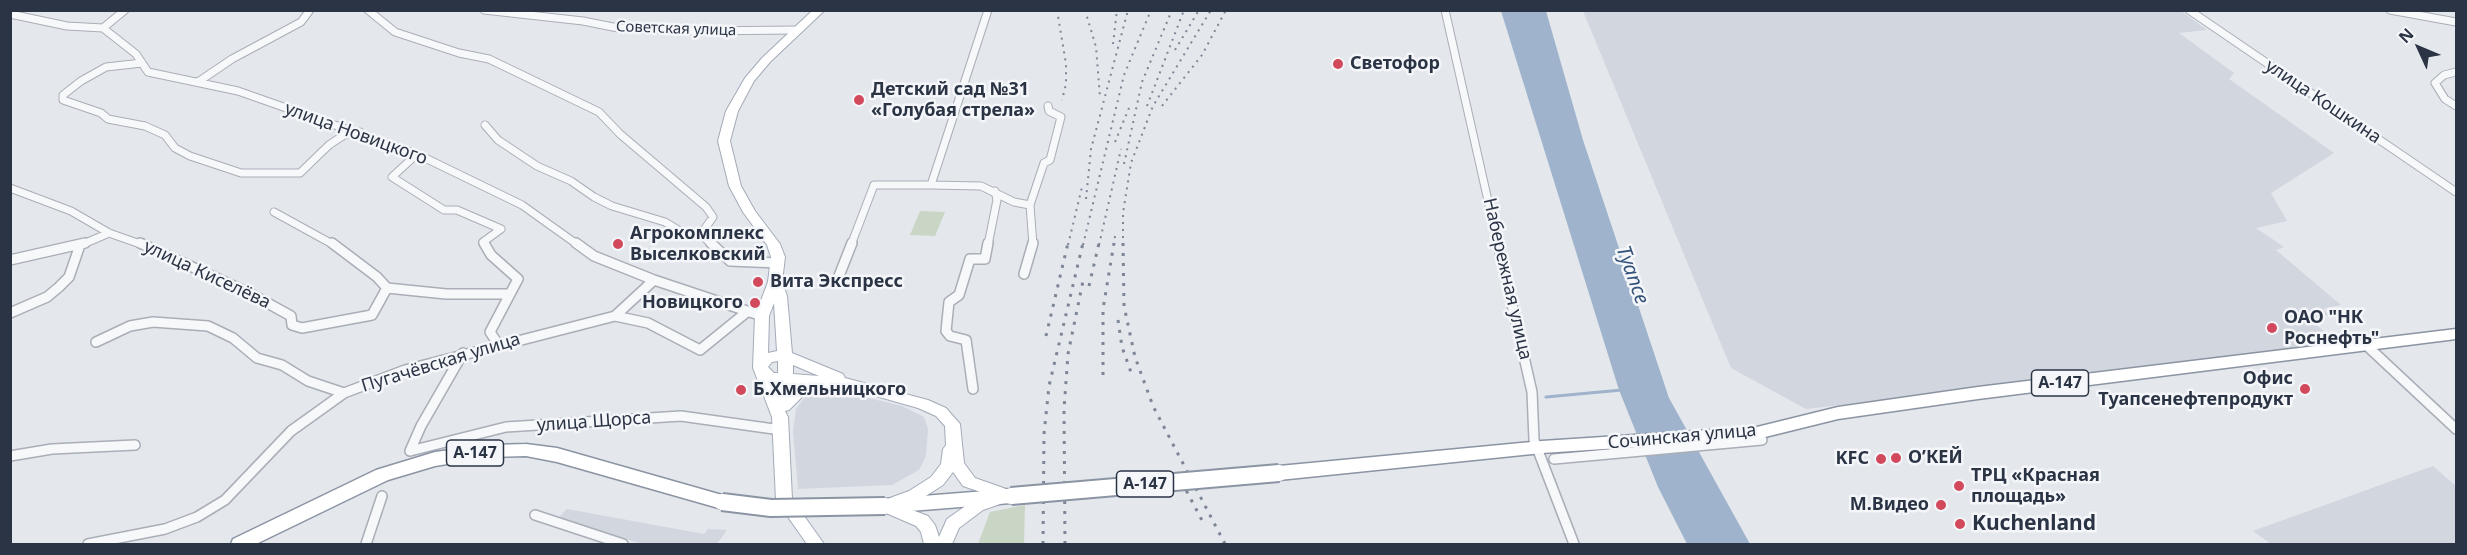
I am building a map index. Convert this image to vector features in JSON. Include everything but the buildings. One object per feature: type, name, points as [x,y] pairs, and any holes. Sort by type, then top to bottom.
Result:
[{"type":"highway","name":"Сочинская улица","points":[[1011,496],[1279,472],[1759,436],[1798,421],[1861,410],[2457,334]]},
{"type":"highway","name":"А-147","points":[[240,544],[382,475],[435,459],[490,451],[526,450],[557,455],[722,502],[771,508],[885,506],[1011,496]]},
{"type":"main road","points":[[782,416],[760,368],[755,314],[775,282],[778,263],[773,244],[749,212],[735,186],[724,141],[732,111],[749,80],[820,10]]},
{"type":"main road","points":[[775,282],[780,296],[786,379],[782,416],[784,500],[816,544]]},
{"type":"main road","points":[[760,368],[767,358],[780,355],[855,384]]},
{"type":"main road","points":[[760,368],[770,378],[855,384]]},
{"type":"main road","points":[[782,416],[809,386],[855,384]]},
{"type":"main road","name":"А-147","points":[[855,384],[923,404],[941,412],[952,424],[956,464],[969,482],[989,492],[1011,496]]},
{"type":"main road","name":"А-147","points":[[885,506],[915,495],[937,481],[949,465],[954,435]]},
{"type":"main road","name":"А-147","points":[[944,544],[953,524],[965,514],[984,504],[1011,496]]},
{"type":"main road","name":"А-147","points":[[885,506],[922,521],[928,530],[932,544]]},
{"type":"street","points":[[10,14],[67,26],[103,28],[125,10]]},
{"type":"street","points":[[198,82],[232,59],[301,22],[310,10]]},
{"type":"street","points":[[368,10],[395,32],[459,53],[489,59],[599,112],[620,134],[706,207],[713,217],[701,234]]},
{"type":"street","name":"Советская улица","points":[[483,10],[583,21],[618,28],[695,31],[798,30]]},
{"type":"street","points":[[931,185],[988,10]]},
{"type":"street","name":"Набережная улица","points":[[1445,10],[1532,392],[1532,431],[1544,451],[1574,544]]},
{"type":"street","name":"улица Кошкина","points":[[2189,10],[2457,192]]},
{"type":"street","points":[[2390,10],[2457,22]]},
{"type":"street","name":"улица Новицкого","points":[[103,28],[136,54],[148,72],[238,92],[360,132],[417,154],[522,205],[594,256],[654,280],[755,314]]},
{"type":"street","points":[[142,63],[106,67],[63,95],[63,100],[101,113],[108,118],[145,126],[165,135],[175,148],[190,156],[241,173],[286,175],[300,173],[329,145],[344,135],[360,132]]},
{"type":"street","points":[[2457,72],[2444,75],[2435,83],[2445,99],[2457,106]]},
{"type":"street","points":[[1024,274],[1034,243],[1029,214],[1030,205],[1044,163],[1050,160],[1061,117],[1049,111],[1048,106]]},
{"type":"street","points":[[485,125],[498,140],[537,166],[571,181],[603,201],[665,222],[680,231],[701,234],[730,261],[778,263]]},
{"type":"street","points":[[417,154],[392,177],[444,210],[457,210],[501,230],[483,242],[491,255],[518,279],[490,332],[498,344]]},
{"type":"street","points":[[837,280],[874,185],[981,186],[1014,202],[1030,205]]},
{"type":"street","name":"улица Киселёва","points":[[10,188],[71,212],[109,233],[140,243],[233,288],[251,294],[291,316],[292,325],[302,328],[372,315],[387,288]]},
{"type":"street","points":[[973,389],[966,340],[950,336],[946,331],[949,302],[959,295],[970,259],[985,259],[997,200],[995,191]]},
{"type":"street","points":[[274,212],[329,241],[377,277],[387,288],[446,294],[510,294]]},
{"type":"street","points":[[10,260],[80,245],[109,233]]},
{"type":"street","points":[[10,313],[47,297],[59,287],[69,277],[80,245]]},
{"type":"street","points":[[615,316],[654,280]]},
{"type":"street","name":"Пугачёвская улица","points":[[88,544],[165,529],[197,517],[225,500],[291,431],[344,393],[405,370],[498,344],[615,316],[648,323],[700,350],[755,314]]},
{"type":"street","points":[[96,342],[130,326],[153,322],[208,326],[233,338],[257,358],[282,365],[308,381],[344,393]]},
{"type":"street","points":[[2365,344],[2457,429]]},
{"type":"street","name":"улица Щорса","points":[[463,353],[421,426],[410,451],[506,427],[572,425],[681,416],[782,416]]},
{"type":"street","points":[[10,456],[52,449],[135,445]]},
{"type":"street","points":[[366,544],[382,496]]},
{"type":"street","points":[[535,515],[623,544]]},
{"type":"shaded area","points":[[1583,11],[2181,11],[2207,30],[2179,33],[2234,73],[2229,79],[2334,153],[2271,193],[2287,221],[2256,228],[2284,247],[2276,250],[2341,305],[2323,309],[2329,315],[2317,316],[2321,321],[2313,322],[2341,346],[1806,409],[1731,368]]},
{"type":"shaded area","points":[[827,388],[902,406],[924,417],[928,429],[926,456],[919,470],[892,485],[798,489],[793,431],[796,409],[805,397]]},
{"type":"shaded area","points":[[2433,466],[2456,486],[2456,544],[2271,544],[2253,531]]},
{"type":"shaded area","points":[[567,509],[704,534],[708,529],[727,530],[717,544],[645,544],[596,532],[559,517]]},
{"type":"green space","points":[[920,211],[945,212],[935,236],[910,235]]},
{"type":"green space","points":[[1025,505],[1024,544],[978,544],[990,512]]},
{"type":"water","points":[[1501,11],[1546,11],[1583,140],[1669,398],[1750,544],[1687,544],[1658,487],[1619,390]]},
{"type":"waterway","points":[[1546,397],[1622,390]]},
{"type":"railway","points":[[1057,10],[1066,64],[1066,84],[1062,100]]},
{"type":"railway","points":[[1085,10],[1096,47],[1100,97]]},
{"type":"railway","points":[[1113,44],[1117,10]]},
{"type":"railway","points":[[1086,199],[1091,149],[1128,10]]},
{"type":"railway","points":[[1083,245],[1124,75],[1151,10]]},
{"type":"railway","points":[[1124,164],[1142,82],[1172,10]]},
{"type":"railway","points":[[1147,106],[1184,10]]},
{"type":"railway","points":[[1175,50],[1199,10]]},
{"type":"railway","points":[[1123,243],[1123,213],[1131,163],[1153,106],[1211,10]]},
{"type":"railway","points":[[1162,106],[1202,55],[1226,10]]},
{"type":"railway","points":[[1115,142],[1129,108]]},
{"type":"railway","points":[[1099,245],[1121,149]]},
{"type":"railway","points":[[1068,245],[1082,187]]},
{"type":"railway","points":[[1114,245],[1115,236]]},
{"type":"railway","points":[[1046,336],[1068,243]]},
{"type":"railway","points":[[1043,544],[1044,434],[1049,386],[1083,243]]},
{"type":"railway","points":[[1089,286],[1099,243]]},
{"type":"railway","points":[[1103,375],[1103,309],[1114,243]]},
{"type":"railway","points":[[1123,243],[1124,306],[1135,357],[1153,406],[1225,544]]},
{"type":"railway","points":[[1065,544],[1064,409],[1068,354],[1084,276]]},
{"type":"railway","points":[[1118,320],[1122,347],[1132,375]]},
{"type":"railway","points":[[1177,473],[1205,526]]},
{"type":"place","name":"Светофор","points":[[1338,64]]},
{"type":"place","name":"Детский сад №31 «Голубая стрела»","points":[[859,100]]},
{"type":"place","name":"Агрокомплекс Выселковский","points":[[618,244]]},
{"type":"place","name":"Вита Экспресс","points":[[758,282]]},
{"type":"place","name":"Новицкого","points":[[755,303]]},
{"type":"place","name":"ОАО \"НК Роснефть\"","points":[[2272,328]]},
{"type":"place","name":"Офис Туапсенефтепродукт","points":[[2305,389]]},
{"type":"place","name":"Б.Хмельницкого","points":[[741,390]]},
{"type":"place","name":"О’КЕЙ","points":[[1896,458]]},
{"type":"place","name":"KFC","points":[[1881,459]]},
{"type":"place","name":"ТРЦ «Красная площадь»","points":[[1959,486]]},
{"type":"place","name":"М.Видео","points":[[1941,505]]},
{"type":"place","name":"Kuchenland","points":[[1960,524]]},
{"type":"water label","name":"Туапсе","points":[[1632,275]]}]
